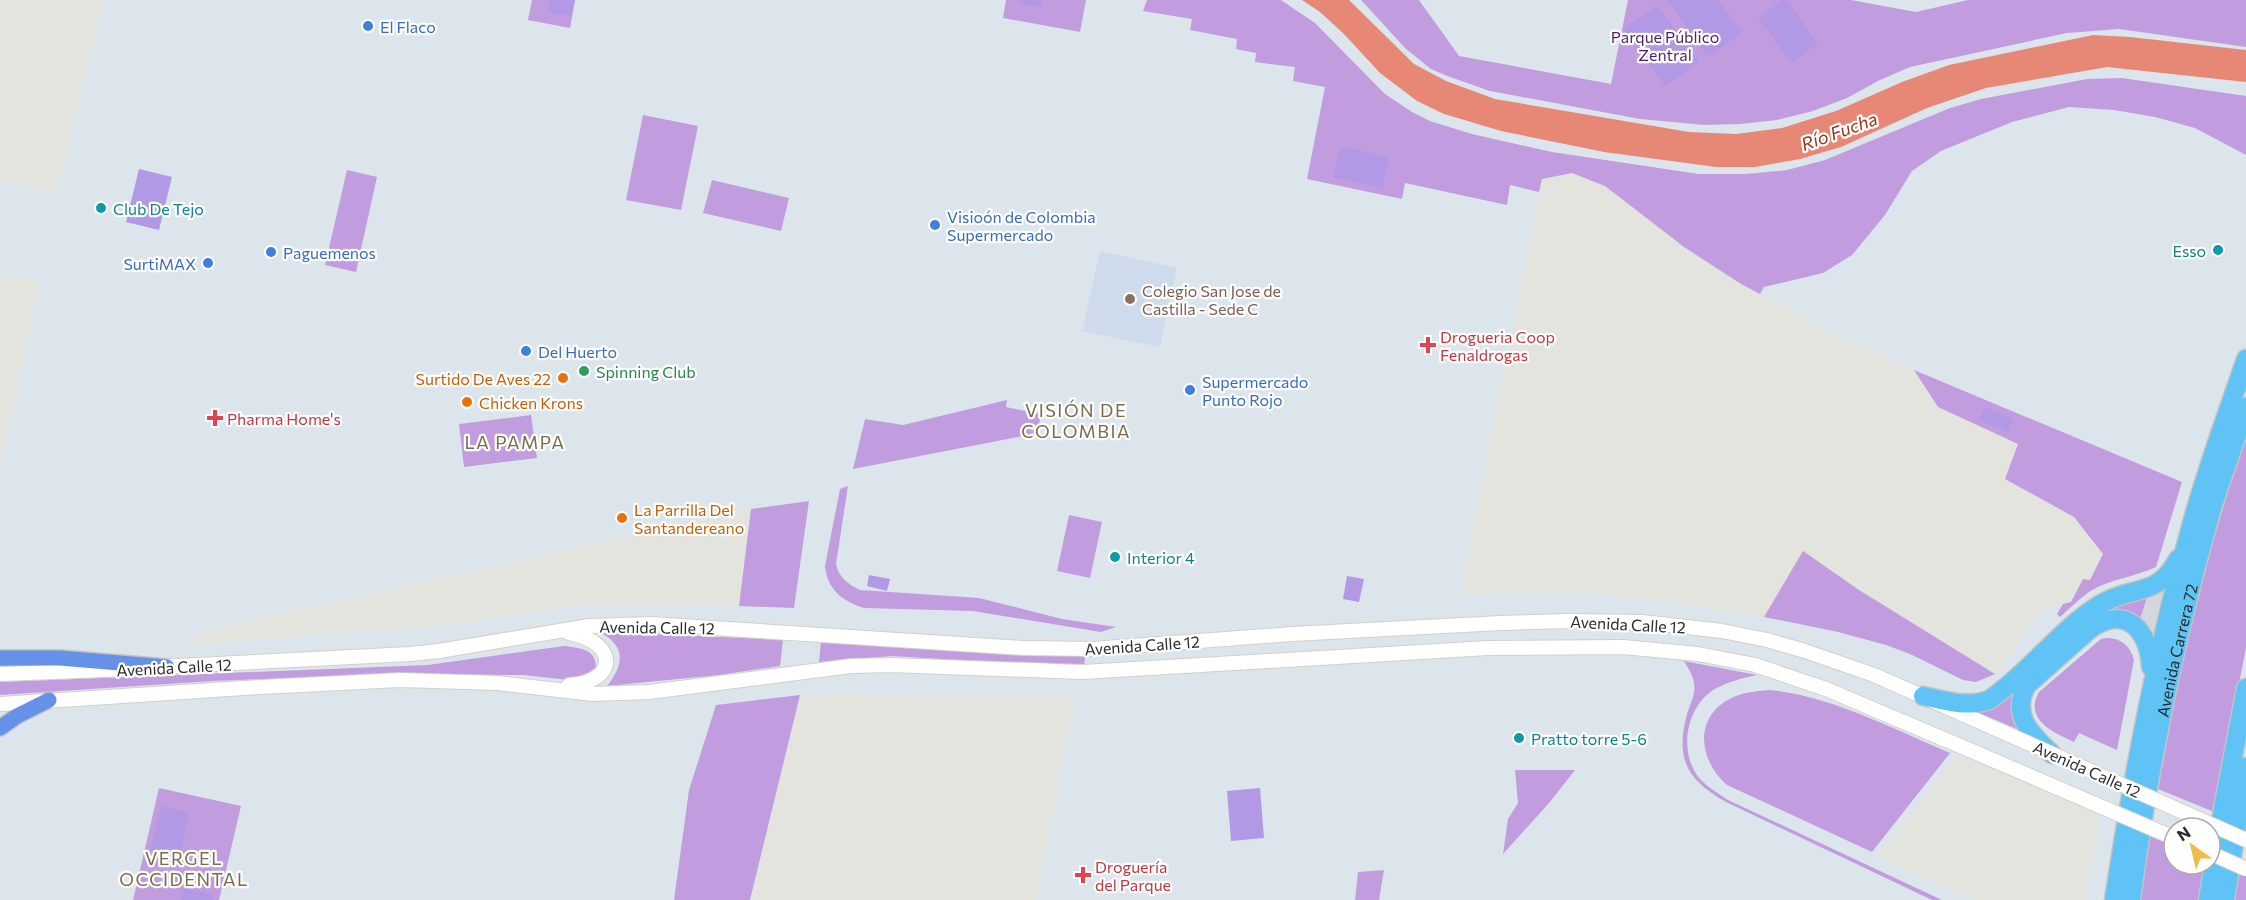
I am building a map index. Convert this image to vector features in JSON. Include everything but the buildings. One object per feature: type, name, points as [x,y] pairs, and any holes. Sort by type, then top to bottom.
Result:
[{"type":"highway","name":"Avenida Carrera 72","points":[[2131,900],[2151,775],[2199,528],[2222,431],[2246,359]]},
{"type":"highway","points":[[2222,431],[2246,401]]},
{"type":"highway","name":"Avenida Carrera 72","points":[[2114,900],[2152,683],[2179,573],[2246,407]]},
{"type":"highway","points":[[1923,696],[1964,704],[1989,700],[2102,603],[2121,595],[2148,589],[2161,581],[2175,565],[2199,528]]},
{"type":"highway","points":[[2052,754],[2038,741],[2023,719],[2020,707],[2021,695],[2026,685],[2090,629],[2102,621],[2113,620],[2126,621],[2136,627],[2144,636],[2150,650],[2152,683]]},
{"type":"highway","points":[[2208,900],[2246,688]]},
{"type":"highway","points":[[2144,726],[2151,775]]},
{"type":"highway","points":[[2225,900],[2245,779]]},
{"type":"main road","name":"Avenida Calle 12","points":[[0,674],[427,653],[608,624],[650,624],[1023,648],[1081,649],[1501,623],[1642,622],[1722,631],[1767,640],[1839,661],[2246,840]]},
{"type":"main road","points":[[540,687],[581,684],[591,681],[603,671],[606,664],[603,650],[598,643],[586,636],[559,631]]},
{"type":"main road","name":"Avenida Calle 12","points":[[0,704],[249,687],[400,680],[497,683],[593,694],[617,694],[649,692],[851,666],[890,664],[1083,672],[1488,648],[1623,647],[1698,654],[1755,665],[1826,689],[2162,833]]},
{"type":"main road","points":[[0,658],[60,658],[167,667]]},
{"type":"main road","points":[[0,728],[17,716],[49,700]]},
{"type":"main road","points":[[2222,858],[2246,869]]},
{"type":"shaded area","points":[[0,0],[104,0],[57,193],[0,179]]},
{"type":"shaded area","points":[[1572,173],[1605,186],[1684,247],[1741,284],[1835,335],[1914,370],[1938,407],[2018,444],[2005,479],[2074,517],[2103,555],[2090,580],[2083,579],[2071,602],[2041,611],[1995,674],[1859,590],[1803,552],[1764,617],[1589,593],[1460,595],[1542,179]]},
{"type":"shaded area","name":"Colegio San Jose de Castilla - Sede C","points":[[1100,251],[1177,268],[1160,347],[1082,331]]},
{"type":"shaded area","points":[[0,276],[40,280],[0,462]]},
{"type":"shaded area","points":[[751,509],[739,606],[573,605],[452,625],[194,645],[197,632]]},
{"type":"shaded area","points":[[2166,587],[2152,640],[2139,623],[2148,595]]},
{"type":"shaded area","points":[[800,695],[1070,698],[1074,703],[1036,900],[750,900]]},
{"type":"shaded area","points":[[1958,755],[2100,815],[2086,900],[1974,900],[1878,856]]},
{"type":"green space","points":[[532,0],[575,0],[570,28],[528,20]]},
{"type":"green space","points":[[550,0],[575,0],[571,16],[547,12]]},
{"type":"green space","points":[[1006,0],[1086,0],[1080,32],[1003,18]]},
{"type":"green space","points":[[1018,0],[1043,0],[1042,8],[1017,3]]},
{"type":"green space","points":[[1147,0],[1281,0],[1315,23],[1385,94],[1430,121],[1472,134],[1552,152],[1699,174],[1746,174],[1787,170],[1825,160],[1950,108],[1981,99],[2087,79],[2122,78],[2246,96],[2246,155],[2195,128],[2155,117],[2114,110],[2069,107],[2012,122],[1941,151],[1912,171],[1885,215],[1852,255],[1823,273],[1764,287],[1760,294],[1684,247],[1605,186],[1572,173],[1542,179],[1539,192],[1510,185],[1507,205],[1405,183],[1402,199],[1307,179],[1325,87],[1293,81],[1295,67],[1255,62],[1256,53],[1236,49],[1237,39],[1190,30],[1192,19],[1143,11]]},
{"type":"green space","name":"Parque Público Zentral","points":[[1361,0],[1419,0],[1459,56],[1611,84],[1628,0],[1851,0],[1916,12],[1968,0],[2246,0],[2246,47],[2119,29],[2067,33],[1910,67],[1847,98],[1813,111],[1777,120],[1705,125],[1640,119],[1490,91],[1447,76],[1431,69],[1406,49]]},
{"type":"green space","points":[[1667,0],[1718,0],[1742,33],[1708,57]]},
{"type":"green space","points":[[1783,0],[1787,0],[1818,44],[1791,63],[1758,17]]},
{"type":"green space","name":"Parque Público Zentral","points":[[1657,5],[1699,62],[1665,86],[1624,29]]},
{"type":"green space","points":[[643,115],[698,126],[681,210],[626,200]]},
{"type":"green space","points":[[1341,146],[1389,157],[1382,188],[1333,177]]},
{"type":"green space","points":[[139,169],[172,177],[159,230],[126,222]]},
{"type":"green space","points":[[347,170],[377,177],[356,272],[325,265]]},
{"type":"green space","points":[[712,180],[789,198],[781,231],[703,213]]},
{"type":"green space","points":[[1914,370],[2182,482],[2156,567],[2113,581],[2089,592],[2060,617],[2057,614],[2063,604],[2071,602],[2083,579],[2090,580],[2103,554],[2074,517],[2005,479],[2018,444],[1938,407]]},
{"type":"green space","points":[[1007,400],[1006,407],[1040,414],[1039,433],[853,469],[865,419],[903,425]]},
{"type":"green space","points":[[1984,407],[2014,420],[2008,432],[1978,419]]},
{"type":"green space","points":[[531,415],[537,458],[464,467],[459,424]]},
{"type":"green space","points":[[2246,433],[2246,648],[2214,812],[2158,789],[2183,657],[2213,541]]},
{"type":"green space","points":[[848,486],[836,564],[842,577],[856,588],[979,598],[1062,619],[1116,627],[1101,632],[973,611],[864,608],[849,602],[832,588],[825,566],[840,489]]},
{"type":"green space","points":[[809,501],[794,608],[739,606],[751,509]]},
{"type":"green space","points":[[1069,515],[1102,522],[1090,578],[1057,571]]},
{"type":"green space","points":[[1803,551],[1859,590],[1995,674],[1976,682],[1963,680],[1886,645],[1838,632],[1764,617]]},
{"type":"green space","points":[[869,575],[890,579],[887,591],[867,586]]},
{"type":"green space","points":[[1347,576],[1364,579],[1359,602],[1343,599]]},
{"type":"green space","points":[[2148,595],[2139,623],[2122,616],[2023,682],[2022,731],[1974,711],[2106,608]]},
{"type":"green space","points":[[601,633],[783,640],[780,666],[719,675],[607,686],[616,671],[620,657],[615,644]]},
{"type":"green space","points":[[2106,638],[2124,643],[2134,660],[2117,750],[2079,733],[2074,742],[2043,724],[2035,710],[2039,692],[2101,639]]},
{"type":"green space","points":[[821,641],[1086,653],[1084,665],[1020,664],[892,656],[819,662]]},
{"type":"green space","points":[[564,646],[590,653],[596,667],[580,679],[569,680],[523,675],[395,674],[213,681],[0,695],[0,682],[428,665]]},
{"type":"green space","points":[[1684,661],[1757,675],[1713,690],[1696,709],[1691,720],[1687,746],[1694,770],[1704,783],[1728,800],[1942,900],[1932,900],[1726,802],[1702,785],[1687,767],[1684,756],[1684,730],[1694,687],[1691,674]]},
{"type":"green space","points":[[1769,690],[1793,693],[1839,706],[1950,753],[1872,852],[1727,785],[1710,763],[1705,750],[1704,737],[1706,725],[1712,713],[1736,696]]},
{"type":"green space","points":[[800,695],[750,900],[674,900],[689,790],[716,705]]},
{"type":"green space","points":[[1515,770],[1575,770],[1550,802],[1503,854],[1508,819],[1518,803]]},
{"type":"green space","points":[[159,788],[241,806],[219,900],[133,900]]},
{"type":"green space","points":[[1260,788],[1264,838],[1231,841],[1227,791]]},
{"type":"green space","points":[[161,806],[190,813],[180,856],[151,850]]},
{"type":"green space","points":[[2148,835],[2162,840],[2162,876],[2206,876],[2202,900],[2139,900]]},
{"type":"green space","points":[[1384,870],[1379,900],[1355,900],[1358,872]]},
{"type":"green space","points":[[2236,872],[2246,876],[2246,900],[2231,900]]},
{"type":"green space","points":[[184,888],[213,895],[212,900],[181,900]]},
{"type":"water","name":"Río Fucha","points":[[1302,0],[1349,0],[1414,64],[1446,81],[1495,99],[1689,132],[1736,134],[1782,128],[1836,111],[1902,82],[1949,65],[2093,35],[2246,50],[2246,82],[2107,67],[1986,88],[1927,108],[1841,147],[1800,159],[1755,167],[1716,167],[1604,152],[1501,131],[1444,114],[1417,101],[1380,73],[1344,34],[1320,12]]},
{"type":"place","name":"El Flaco","points":[[368,26]]},
{"type":"place","name":"Club De Tejo","points":[[101,208]]},
{"type":"place","name":"Visioón de Colombia Supermercado","points":[[935,225]]},
{"type":"place","name":"Esso","points":[[2218,250]]},
{"type":"place","name":"Paguemenos","points":[[271,252]]},
{"type":"place","name":"SurtiMAX","points":[[208,263]]},
{"type":"place","name":"Colegio San Jose de Castilla - Sede C","points":[[1130,299]]},
{"type":"place","name":"Drogueria Coop Fenaldrogas","points":[[1428,345]]},
{"type":"place","name":"Del Huerto","points":[[526,351]]},
{"type":"place","name":"Spinning Club","points":[[584,371]]},
{"type":"place","name":"Surtido De Aves 22","points":[[563,378]]},
{"type":"place","name":"Supermercado Punto Rojo","points":[[1190,390]]},
{"type":"place","name":"Chicken Krons","points":[[467,402]]},
{"type":"place","name":"Pharma Home's","points":[[215,418]]},
{"type":"place","name":"La Parrilla Del Santandereano","points":[[622,518]]},
{"type":"place","name":"Interior 4","points":[[1115,557]]},
{"type":"place","name":"Pratto torre 5-6","points":[[1519,738]]},
{"type":"place","name":"Droguería del Parque","points":[[1083,875]]},
{"type":"district","name":"VISIÓN DE COLOMBIA","points":[[1076,420]]},
{"type":"district","name":"LA PAMPA","points":[[515,442]]},
{"type":"district","name":"VERGEL OCCIDENTAL","points":[[184,868]]}]
